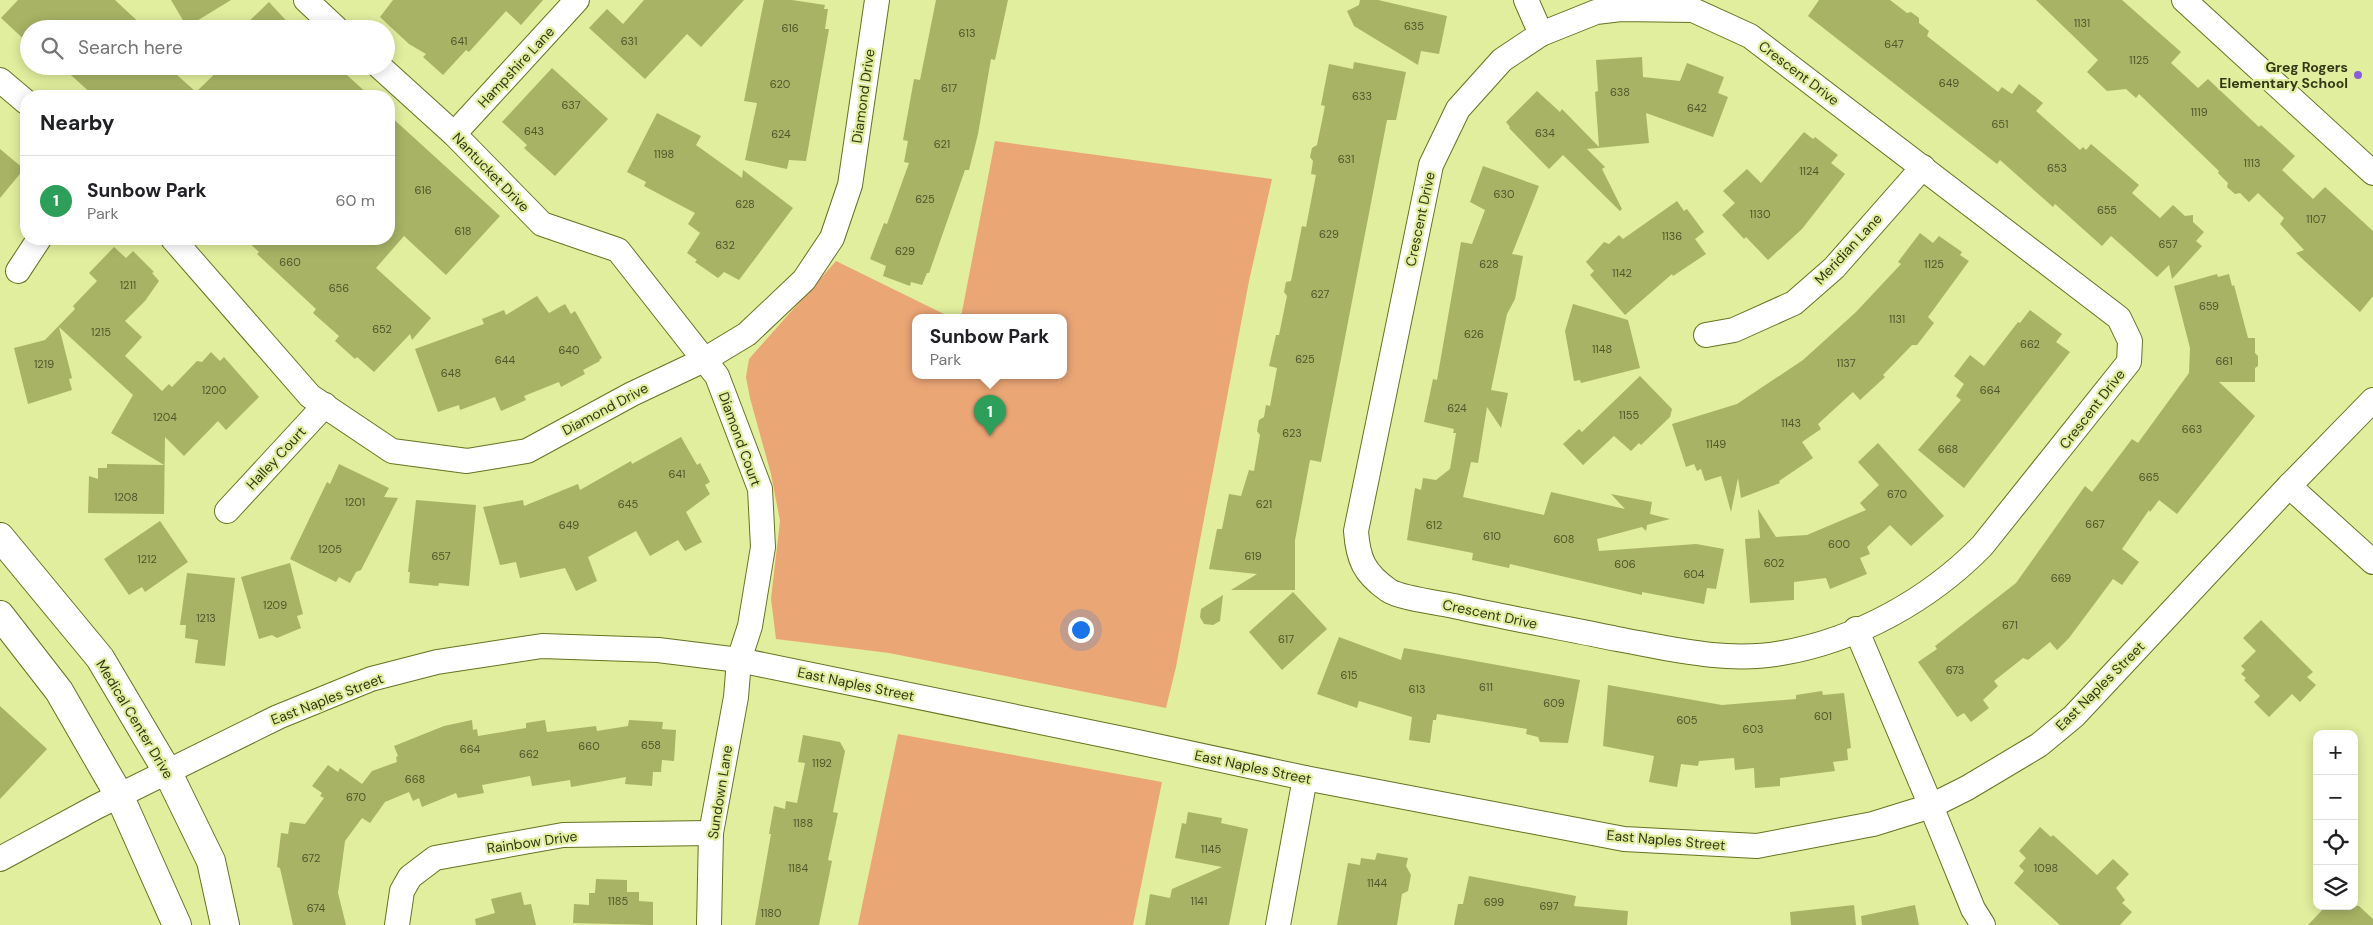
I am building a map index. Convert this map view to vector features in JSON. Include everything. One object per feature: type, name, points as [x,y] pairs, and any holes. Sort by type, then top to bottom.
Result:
[{"type":"main road","name":"Medical Center Drive","points":[[0,537],[100,658],[168,771],[211,861],[225,925]]},
{"type":"main road","points":[[0,615],[60,691],[119,795],[177,925]]},
{"type":"street","points":[[306,0],[328,20]]},
{"type":"street","name":"Hampshire Lane","points":[[454,134],[578,0]]},
{"type":"street","name":"Diamond Drive","points":[[178,245],[310,396],[392,451],[467,461],[527,451],[632,394],[704,360],[747,334],[804,280],[832,238],[850,184],[878,0]]},
{"type":"street","points":[[1526,0],[1541,34]]},
{"type":"street","points":[[2184,0],[2373,173]]},
{"type":"street","name":"Crescent Drive","points":[[1621,9],[1693,10],[1750,36],[2119,318],[2130,341],[2129,362],[1988,539],[1964,564],[1916,601],[1879,620],[1832,640],[1781,653],[1755,656],[1705,655],[1507,618],[1390,592],[1368,574],[1358,555],[1356,531],[1431,165],[1458,108],[1502,60],[1541,34],[1596,12],[1621,9]]},
{"type":"street","name":"Nantucket Drive","points":[[389,75],[454,134],[542,224],[618,250]]},
{"type":"street","points":[[0,80],[20,97]]},
{"type":"street","name":"Meridian Lane","points":[[1706,335],[1734,330],[1794,303],[1834,268],[1923,167]]},
{"type":"street","points":[[18,271],[35,245]]},
{"type":"street","name":"Diamond Court","points":[[618,250],[717,376],[760,489],[763,547],[750,626],[739,660]]},
{"type":"street","name":"East Naples Street","points":[[0,859],[119,795],[278,716],[346,689],[372,679],[437,662],[542,646],[658,650],[739,660],[1304,778],[1624,839],[1757,846],[1874,824],[1932,806],[1967,788],[2039,745],[2074,716],[2289,486],[2373,400]]},
{"type":"street","name":"Halley Court","points":[[227,511],[325,405]]},
{"type":"street","points":[[2289,486],[2373,562]]},
{"type":"street","points":[[1856,629],[1932,806],[1973,909],[1983,925]]},
{"type":"street","name":"Sundown Lane","points":[[709,925],[711,833],[736,698],[739,660]]},
{"type":"street","points":[[1278,925],[1304,778]]},
{"type":"street","name":"Rainbow Drive","points":[[397,925],[402,891],[410,877],[435,858],[563,835],[711,833]]},
{"type":"shaded area","points":[[995,141],[1272,179],[1249,281],[1176,667],[1166,708],[889,653],[776,639],[771,599],[780,521],[771,474],[750,398],[746,377],[749,359],[836,261],[944,314],[912,314],[912,379],[1067,379],[1067,314],[962,314]]},
{"type":"shaded area","points":[[898,734],[1162,782],[1133,925],[858,925]]},
{"type":"building","points":[[18,0],[115,0],[136,20],[20,20],[20,36],[1,18]]},
{"type":"building","points":[[171,0],[231,0],[198,20],[183,20]]},
{"type":"building","points":[[393,0],[543,0],[521,25],[506,11],[469,52],[466,50],[443,75],[423,57],[426,54],[409,44],[395,31],[395,20],[383,20],[380,17]]},
{"type":"building","points":[[644,0],[744,0],[701,47],[687,34],[645,79],[589,28],[607,9],[623,24]]},
{"type":"building","points":[[764,0],[792,0],[825,5],[824,9],[828,9],[825,29],[829,29],[806,161],[789,160],[787,169],[745,160],[757,103],[744,101]]},
{"type":"building","points":[[936,0],[1008,0],[995,60],[991,59],[978,134],[969,170],[965,170],[929,273],[927,273],[922,285],[911,282],[910,286],[883,276],[886,266],[870,259],[884,223],[887,224],[909,163],[904,162],[908,141],[903,140],[914,79],[920,80]]},
{"type":"building","points":[[1360,0],[1378,0],[1447,16],[1439,54],[1421,51],[1418,65],[1354,26],[1347,11],[1359,5]]},
{"type":"building","points":[[1819,0],[1890,0],[1907,13],[1911,12],[1919,18],[1919,23],[1929,31],[1927,36],[1998,92],[2002,87],[2012,94],[2019,84],[2043,103],[2036,111],[2080,150],[2083,147],[2086,150],[2091,144],[2139,185],[2132,193],[2160,218],[2173,205],[2185,216],[2193,215],[2193,222],[2204,232],[2196,241],[2202,246],[2172,279],[2169,265],[2157,277],[2111,236],[2102,246],[2055,204],[2053,207],[2000,160],[1997,164],[1808,16]]},
{"type":"building","points":[[2036,0],[2122,0],[2181,52],[2171,63],[2198,88],[2208,79],[2259,127],[2261,125],[2295,156],[2282,170],[2313,199],[2325,187],[2373,231],[2373,296],[2360,312],[2296,253],[2304,250],[2280,224],[2284,218],[2258,193],[2249,202],[2240,193],[2235,194],[2227,187],[2228,183],[2218,173],[2219,171],[2139,94],[2136,98],[2126,89],[2107,91],[2087,72],[2098,60]]},
{"type":"building","points":[[269,2],[286,20],[250,20]]},
{"type":"building","points":[[1642,57],[1643,77],[1680,81],[1687,63],[1724,77],[1718,93],[1728,97],[1713,137],[1646,113],[1649,143],[1587,149],[1605,167],[1602,169],[1622,209],[1620,211],[1563,155],[1549,169],[1509,128],[1506,122],[1537,91],[1560,112],[1562,109],[1599,147],[1595,92],[1598,91],[1596,60]]},
{"type":"building","points":[[1354,62],[1406,72],[1396,120],[1387,120],[1321,462],[1310,460],[1295,540],[1295,590],[1231,590],[1257,574],[1209,569],[1217,529],[1222,529],[1229,494],[1241,496],[1249,470],[1254,471],[1260,435],[1257,431],[1259,420],[1264,417],[1266,405],[1270,406],[1277,368],[1269,366],[1276,335],[1279,335],[1287,296],[1284,292],[1286,282],[1291,281],[1302,226],[1306,227],[1316,175],[1311,174],[1313,161],[1310,157],[1312,148],[1317,145],[1325,106],[1321,105],[1329,64],[1353,69]]},
{"type":"building","points":[[552,68],[608,119],[555,176],[524,148],[527,145],[502,122]]},
{"type":"building","points":[[71,75],[177,75],[194,90],[87,90]]},
{"type":"building","points":[[214,75],[347,75],[363,90],[198,90]]},
{"type":"building","points":[[657,113],[701,136],[696,145],[742,178],[743,170],[793,208],[739,280],[724,272],[718,278],[695,262],[697,260],[687,253],[700,233],[688,224],[695,213],[644,186],[646,182],[627,172]]},
{"type":"building","points":[[395,120],[500,216],[446,275],[404,236],[376,268],[431,318],[412,340],[410,334],[374,372],[357,357],[355,359],[335,341],[339,336],[313,313],[316,309],[257,254],[259,252],[251,245],[395,245]]},
{"type":"building","points":[[1804,132],[1813,139],[1815,137],[1838,155],[1831,163],[1845,174],[1802,229],[1768,260],[1746,237],[1744,239],[1722,215],[1735,203],[1723,191],[1747,169],[1761,183]]},
{"type":"building","points":[[0,149],[20,166],[20,174],[0,198]]},
{"type":"building","points":[[1483,166],[1539,186],[1512,254],[1523,256],[1515,299],[1507,314],[1491,390],[1508,393],[1501,428],[1487,407],[1478,463],[1471,462],[1463,497],[1544,515],[1551,492],[1625,509],[1611,494],[1652,502],[1650,514],[1670,519],[1647,525],[1646,531],[1642,527],[1597,539],[1599,551],[1696,544],[1724,549],[1716,589],[1707,588],[1704,604],[1642,592],[1642,595],[1510,564],[1509,568],[1472,560],[1473,553],[1407,540],[1415,488],[1421,490],[1423,478],[1436,480],[1450,469],[1456,433],[1453,433],[1454,429],[1424,422],[1433,379],[1437,380],[1461,242],[1472,244],[1485,210],[1470,202]]},
{"type":"building","points":[[1677,201],[1684,211],[1687,209],[1704,232],[1695,239],[1706,254],[1673,276],[1672,274],[1625,315],[1590,275],[1594,271],[1586,262],[1604,242],[1609,244],[1619,235],[1623,239]]},
{"type":"building","points":[[1920,233],[1933,243],[1939,236],[1962,252],[1960,255],[1969,261],[1928,317],[1934,323],[1917,345],[1912,345],[1883,375],[1885,377],[1860,400],[1853,392],[1818,424],[1821,429],[1802,442],[1813,458],[1779,481],[1780,483],[1741,498],[1738,478],[1731,512],[1721,476],[1705,481],[1701,469],[1697,471],[1694,464],[1686,467],[1672,424],[1737,404],[1803,360],[1856,312],[1901,264],[1898,262]]},
{"type":"building","points":[[114,247],[126,258],[133,251],[154,272],[152,273],[159,281],[145,301],[125,321],[142,337],[125,356],[162,391],[169,384],[172,387],[197,361],[202,362],[211,352],[220,361],[224,357],[259,397],[226,430],[218,421],[184,456],[165,437],[164,514],[88,513],[89,476],[98,479],[98,468],[107,468],[107,464],[164,465],[111,433],[133,395],[59,327],[72,378],[69,379],[72,390],[28,404],[14,348],[45,340],[75,309],[73,306],[97,281],[89,273]]},
{"type":"building","points":[[2217,274],[2218,277],[2229,274],[2232,286],[2234,285],[2248,338],[2255,338],[2255,353],[2258,356],[2258,366],[2255,368],[2255,382],[2219,382],[2255,416],[2177,514],[2159,500],[2150,512],[2149,510],[2122,549],[2139,562],[2122,585],[2113,579],[2069,638],[2057,650],[2050,642],[2028,660],[2023,658],[1994,681],[1998,686],[1983,700],[1989,708],[1971,722],[1964,713],[1957,717],[1918,662],[1937,649],[1935,646],[2016,583],[2085,486],[2092,492],[2132,439],[2138,443],[2189,373],[2190,348],[2174,286]]},
{"type":"building","points":[[537,296],[549,313],[565,304],[571,314],[575,311],[602,358],[600,361],[583,370],[585,374],[561,387],[559,382],[524,396],[526,400],[501,411],[495,397],[460,410],[459,405],[438,412],[415,349],[484,324],[482,319],[504,310],[506,315]]},
{"type":"building","points":[[1573,304],[1628,320],[1640,368],[1581,383],[1580,380],[1574,381],[1565,331]]},
{"type":"building","points":[[2030,310],[2062,334],[2056,342],[2070,352],[1964,488],[1918,450],[1961,400],[1956,396],[1964,384],[1954,376],[1970,355],[1984,366],[2018,322],[2020,323]]},
{"type":"building","points":[[1640,376],[1672,409],[1670,417],[1641,445],[1639,443],[1631,451],[1614,436],[1583,465],[1563,444],[1579,429],[1582,432]]},
{"type":"building","points":[[681,437],[697,465],[700,463],[710,482],[705,485],[710,494],[686,512],[702,542],[685,551],[678,540],[650,556],[636,531],[588,557],[597,581],[576,591],[565,568],[520,578],[516,562],[500,565],[483,507],[523,500],[524,506],[578,484],[580,490],[631,461],[632,464]]},
{"type":"building","points":[[1878,443],[1944,516],[1911,546],[1890,525],[1867,547],[1870,554],[1860,558],[1867,574],[1830,589],[1826,578],[1794,582],[1794,600],[1750,603],[1745,539],[1760,538],[1758,509],[1776,537],[1807,535],[1866,510],[1860,503],[1879,485],[1858,462]]},
{"type":"building","points":[[339,464],[389,488],[384,497],[398,498],[361,570],[356,572],[350,583],[339,577],[336,582],[290,559],[327,482],[330,484]]},
{"type":"building","points":[[416,500],[476,505],[469,586],[439,583],[438,586],[409,583],[410,572],[408,572]]},
{"type":"building","points":[[160,521],[188,562],[145,592],[142,587],[129,595],[104,559]]},
{"type":"building","points":[[290,563],[303,614],[297,616],[301,628],[277,638],[272,635],[259,639],[241,577]]},
{"type":"building","points":[[187,573],[235,578],[225,666],[195,663],[198,640],[185,638],[186,625],[180,625]]},
{"type":"building","points":[[1293,592],[1327,629],[1282,670],[1249,632]]},
{"type":"building","points":[[1223,595],[1220,621],[1213,625],[1204,624],[1200,617],[1201,609]]},
{"type":"building","points":[[2261,620],[2313,672],[2307,677],[2316,685],[2300,702],[2292,694],[2269,717],[2254,702],[2260,696],[2244,680],[2246,678],[2241,674],[2245,670],[2241,666],[2256,651],[2243,638]]},
{"type":"building","points":[[1339,637],[1401,660],[1404,648],[1580,680],[1568,743],[1540,742],[1538,737],[1526,734],[1527,729],[1437,714],[1436,720],[1433,720],[1430,743],[1409,740],[1412,717],[1359,701],[1357,708],[1317,694]]},
{"type":"building","points":[[1608,685],[1722,705],[1796,699],[1796,695],[1822,691],[1823,695],[1844,693],[1851,748],[1847,749],[1848,760],[1833,762],[1835,771],[1780,778],[1780,786],[1755,788],[1754,768],[1735,770],[1734,758],[1699,761],[1698,766],[1681,764],[1677,787],[1649,782],[1654,756],[1603,746]]},
{"type":"building","points":[[0,706],[47,749],[0,799]]},
{"type":"building","points":[[472,720],[473,730],[477,729],[478,736],[526,728],[526,723],[545,720],[547,732],[596,726],[597,731],[628,726],[629,720],[663,722],[662,729],[676,730],[674,761],[662,760],[661,772],[653,772],[652,786],[625,784],[626,777],[571,787],[570,780],[532,786],[530,776],[482,785],[484,793],[458,798],[456,793],[422,807],[419,798],[413,801],[409,792],[385,802],[370,823],[362,818],[345,841],[338,893],[346,925],[293,925],[280,868],[277,867],[281,833],[288,834],[290,822],[305,824],[324,798],[320,796],[322,793],[312,786],[328,765],[338,772],[340,768],[362,784],[372,771],[397,762],[396,757],[398,756],[394,746],[444,726]]},
{"type":"building","points":[[803,735],[840,742],[845,751],[833,812],[838,813],[828,860],[832,861],[819,925],[755,925],[774,806],[785,809],[786,801],[797,803],[805,763],[798,762]]},
{"type":"building","points":[[1188,812],[1222,818],[1221,823],[1248,829],[1229,925],[1145,925],[1150,894],[1170,898],[1172,889],[1222,867],[1175,858],[1182,823],[1186,824]]},
{"type":"building","points":[[2040,827],[2051,837],[2053,835],[2097,875],[2113,859],[2129,874],[2116,888],[2125,900],[2122,903],[2132,912],[2120,925],[2060,925],[2014,883],[2024,871],[2019,866],[2026,858],[2019,851]]},
{"type":"building","points":[[1377,853],[1408,858],[1406,866],[1411,875],[1408,891],[1402,894],[1397,925],[1337,925],[1348,863],[1360,865],[1361,858],[1375,860]]},
{"type":"building","points":[[1469,876],[1576,896],[1574,906],[1628,911],[1627,925],[1454,925],[1458,904],[1463,904]]},
{"type":"building","points":[[596,879],[627,880],[627,892],[639,892],[639,901],[653,902],[653,925],[573,923],[574,904],[589,905],[589,893],[595,893]]},
{"type":"building","points":[[521,892],[524,905],[531,904],[536,925],[476,925],[475,919],[495,913],[491,899]]},
{"type":"building","points":[[1854,905],[1856,925],[1791,925],[1790,912]]},
{"type":"building","points":[[1915,905],[1919,925],[1862,925],[1861,916]]},
{"type":"building","points":[[2358,906],[2373,919],[2373,925],[2308,925],[2322,910],[2358,910]]},
{"type":"place","name":"Greg Rogers Elementary School","points":[[2358,75]]},
{"type":"place","name":"Sunbow Park","points":[[990,436]]}]
